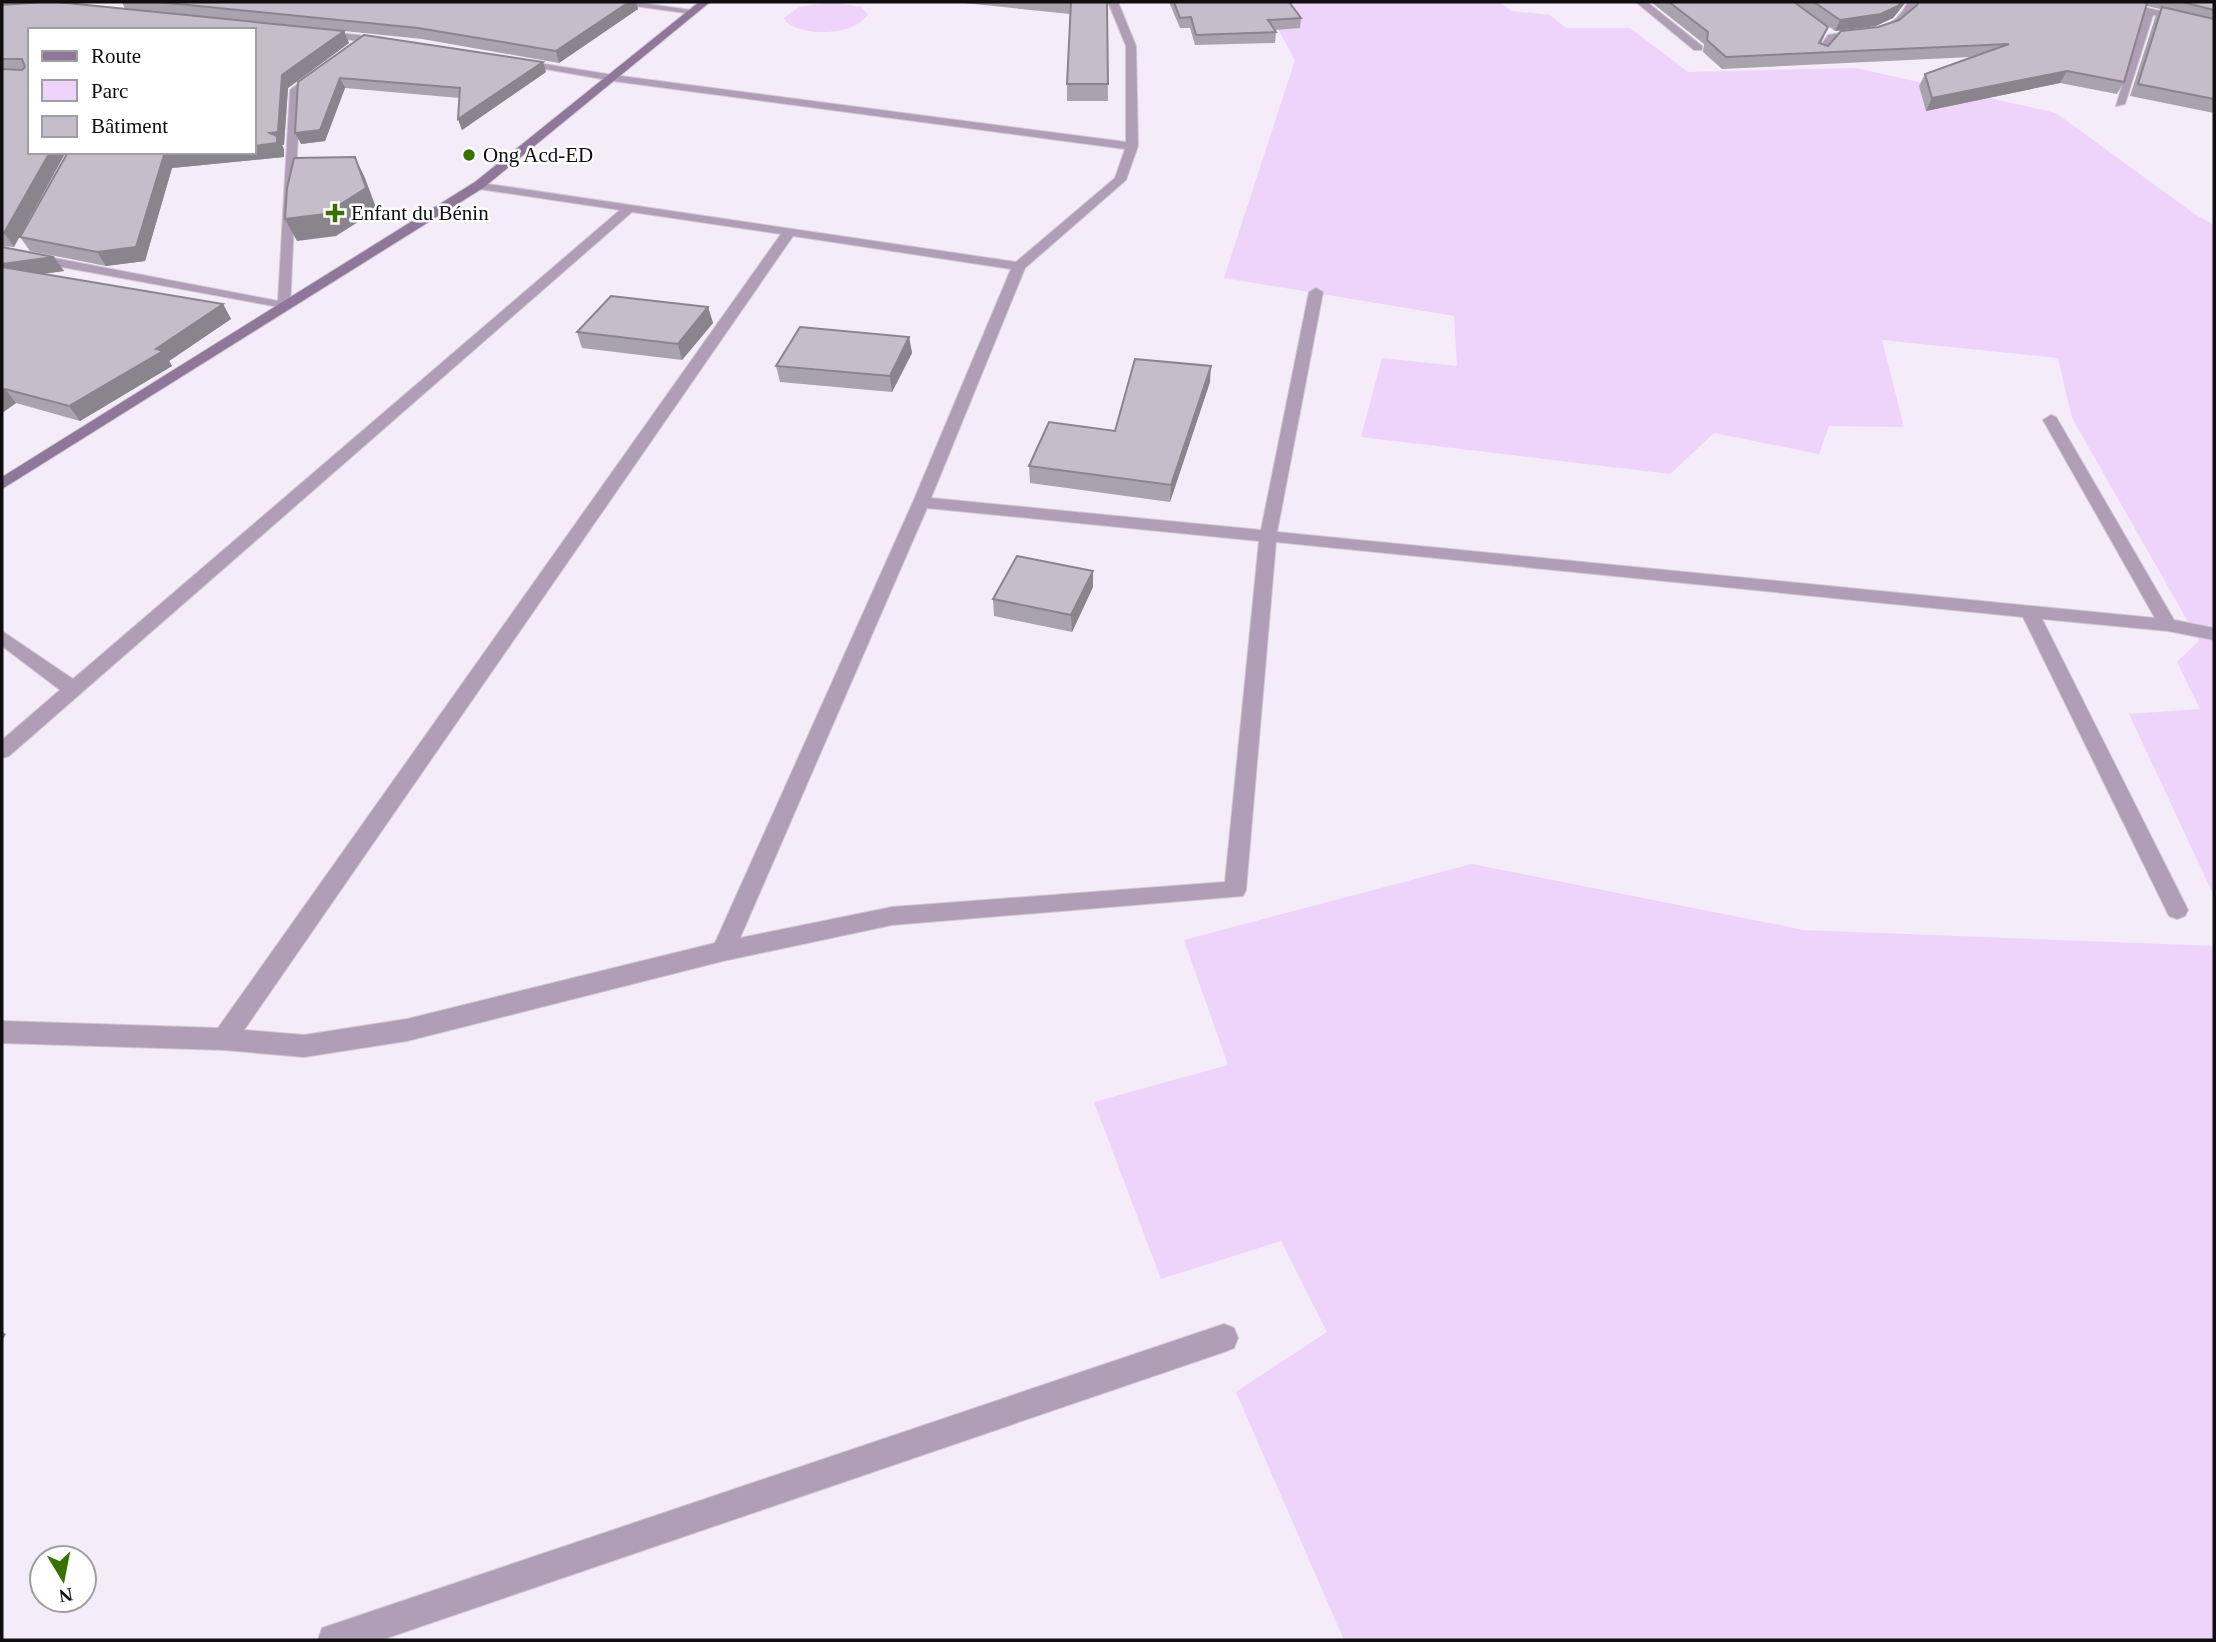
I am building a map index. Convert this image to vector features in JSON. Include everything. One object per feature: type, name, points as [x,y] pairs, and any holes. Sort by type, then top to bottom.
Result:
[{"type":"street","points":[[5,2],[60,7]]},
{"type":"street","points":[[610,2],[694,11]]},
{"type":"street","points":[[2,484],[479,185],[705,2]]},
{"type":"street","points":[[723,951],[921,502],[1019,266],[1120,180],[1132,146],[1131,46],[1113,2]]},
{"type":"street","points":[[1641,2],[1698,48]]},
{"type":"street","points":[[1822,30],[1832,37],[1894,29],[1906,18],[1913,2]]},
{"type":"street","points":[[2112,2],[2214,27]]},
{"type":"street","points":[[2120,104],[2149,12]]},
{"type":"street","points":[[314,34],[399,42]]},
{"type":"street","points":[[1821,52],[1832,37]]},
{"type":"street","points":[[345,53],[365,39]]},
{"type":"street","points":[[504,59],[613,78],[1132,146]]},
{"type":"street","points":[[285,306],[295,90],[325,68]]},
{"type":"street","points":[[479,185],[1019,266]]},
{"type":"street","points":[[2,751],[629,208]]},
{"type":"street","points":[[224,1039],[789,232]]},
{"type":"street","points":[[2,252],[22,250],[285,306]]},
{"type":"street","points":[[2,1032],[224,1039],[304,1046],[407,1030],[723,951],[892,916],[1236,890],[1268,536],[1316,292]]},
{"type":"street","points":[[2050,420],[2168,625]]},
{"type":"street","points":[[921,502],[2168,625],[2214,634]]},
{"type":"street","points":[[2029,611],[2176,910]]},
{"type":"street","points":[[2,637],[73,689]]},
{"type":"street","points":[[334,1640],[1224,1338]]},
{"type":"green space","points":[[832,2],[861,7],[868,14],[852,27],[829,32],[794,27],[784,18],[799,7]]},
{"type":"green space","points":[[1263,2],[1500,2],[1511,11],[1550,15],[1566,28],[1630,28],[1688,72],[1856,68],[2056,113],[2196,215],[2214,225],[2214,896],[2129,714],[2200,709],[2177,662],[2199,641],[2072,418],[2058,358],[1882,340],[1904,427],[1829,426],[1819,454],[1714,433],[1670,474],[1361,437],[1382,358],[1457,366],[1454,316],[1224,278],[1295,60]]},
{"type":"green space","points":[[1472,864],[1804,930],[2214,946],[2214,1640],[1344,1640],[1236,1392],[1327,1332],[1281,1241],[1161,1279],[1094,1102],[1228,1065],[1184,940]]},
{"type":"building","points":[[57,2],[344,31],[282,75],[278,132],[270,133],[277,136],[277,143],[256,146],[256,28],[28,28],[28,154],[49,154],[2,233],[2,69],[22,70],[25,67],[22,59],[2,59],[2,5]]},
{"type":"building","points":[[158,2],[629,2],[556,51],[418,28]]},
{"type":"building","points":[[1071,2],[1107,2],[1108,84],[1067,84]]},
{"type":"building","points":[[1174,2],[1289,2],[1301,18],[1268,20],[1276,32],[1196,35],[1191,17],[1180,18]]},
{"type":"building","points":[[1669,2],[1794,2],[1828,27],[1819,43],[1828,46],[1841,31],[1878,27],[1899,20],[1919,2],[2147,3],[2124,82],[2067,71],[1932,98],[1925,74],[2009,44],[1726,57],[1707,40],[1708,32]]},
{"type":"building","points":[[1814,2],[1901,2],[1881,14],[1840,20]]},
{"type":"building","points":[[2182,2],[2214,2],[2214,10]]},
{"type":"building","points":[[2162,7],[2214,19],[2214,99],[2138,84]]},
{"type":"building","points":[[364,35],[543,62],[458,119],[460,88],[340,78],[320,130],[295,133],[298,82]]},
{"type":"building","points":[[67,154],[172,154],[164,155],[136,247],[97,252],[20,237]]},
{"type":"building","points":[[355,157],[366,188],[325,214],[285,219],[287,188],[294,158]]},
{"type":"building","points":[[2,247],[54,257],[2,264]]},
{"type":"building","points":[[2,267],[223,304],[156,349],[163,351],[69,406],[2,390]]},
{"type":"building","points":[[611,296],[708,307],[678,344],[577,332]]},
{"type":"building","points":[[800,327],[909,337],[890,376],[776,366]]},
{"type":"building","points":[[1135,359],[1211,366],[1171,485],[1029,466],[1049,422],[1115,431]]},
{"type":"building","points":[[1017,556],[1093,571],[1071,615],[993,599]]},
{"type":"place","name":"Ong Acd-ED","points":[[469,155]]},
{"type":"place","name":"Enfant du Bénin","points":[[335,213]]}]
